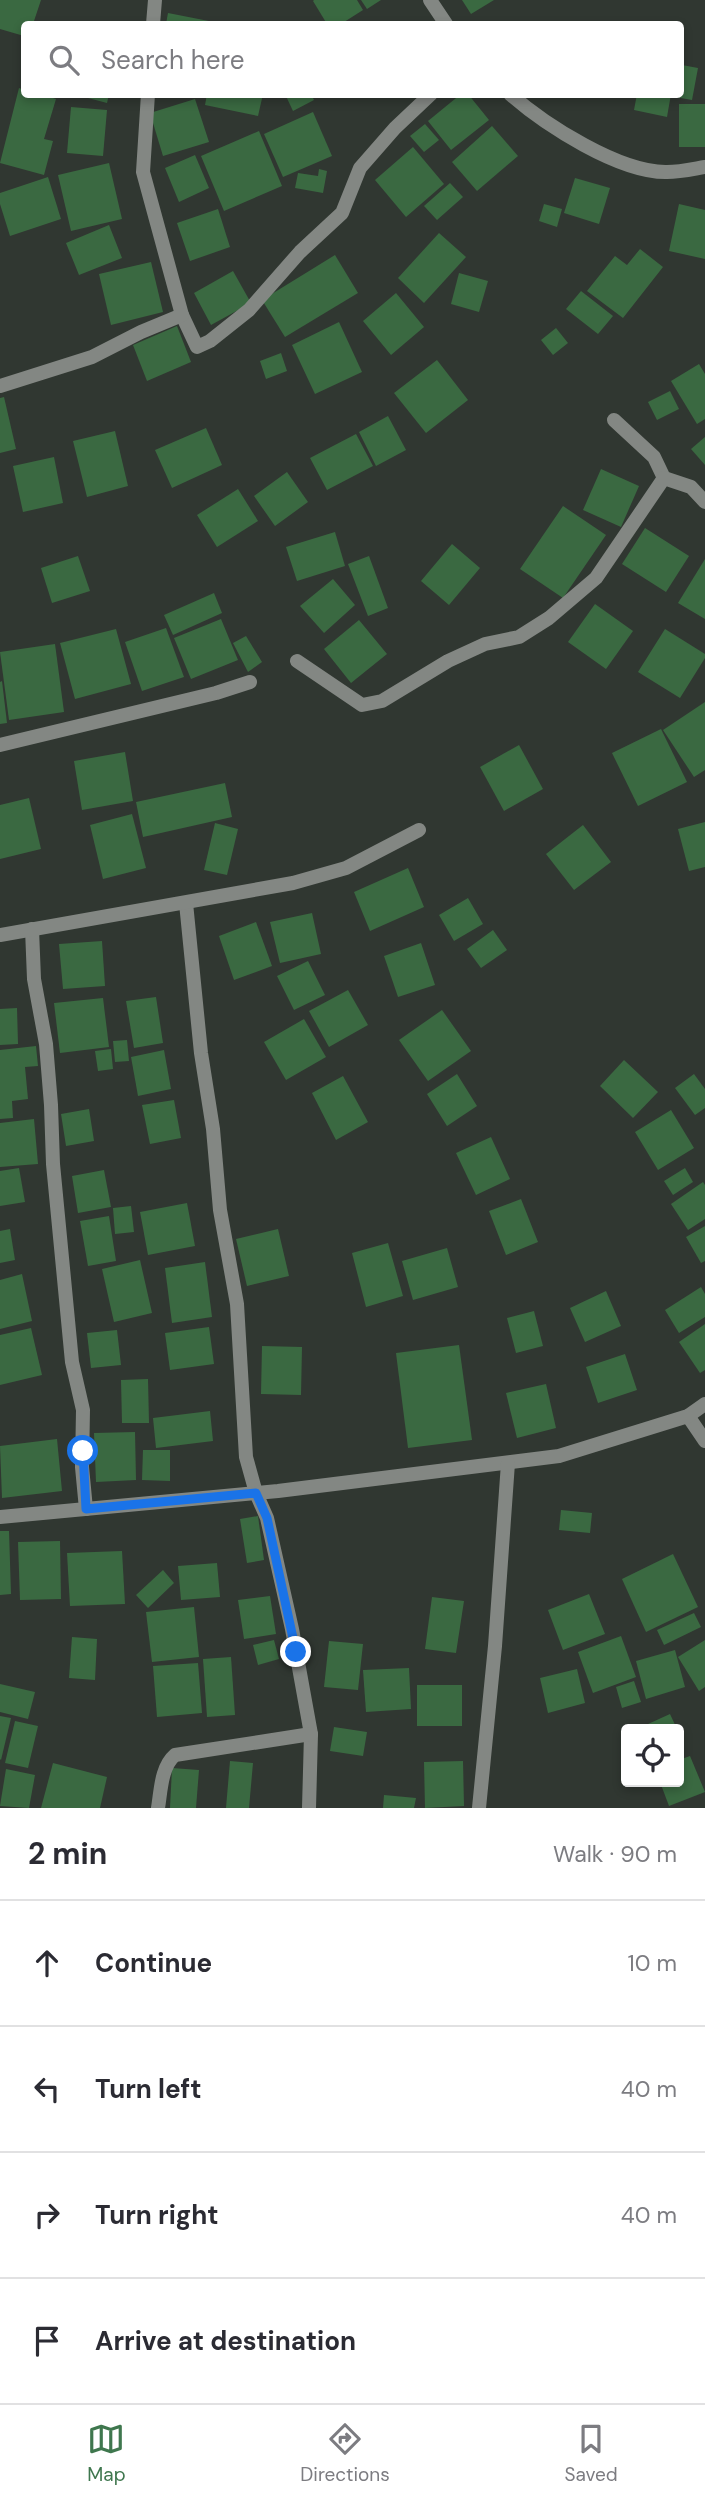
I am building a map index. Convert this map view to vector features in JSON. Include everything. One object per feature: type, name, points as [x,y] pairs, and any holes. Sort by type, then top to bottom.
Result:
[{"type":"street","points":[[153,21],[155,0]]},
{"type":"street","points":[[430,0],[444,21]]},
{"type":"street","points":[[148,98],[143,172],[182,314],[197,347],[210,341],[249,310],[300,252],[342,213],[360,168],[395,128],[427,98]]},
{"type":"street","points":[[514,98],[534,116],[595,150],[630,164],[666,172],[705,167]]},
{"type":"street","points":[[0,386],[92,357],[182,314]]},
{"type":"street","points":[[614,420],[654,457],[664,478],[691,487],[705,502]]},
{"type":"street","points":[[297,661],[362,705],[382,701],[448,661],[485,644],[519,637],[550,618],[596,578],[664,478]]},
{"type":"street","points":[[0,745],[216,693],[250,682]]},
{"type":"street","points":[[0,934],[293,883],[346,869],[419,830]]},
{"type":"street","points":[[186,902],[220,1210],[237,1304],[246,1457],[256,1493],[267,1518],[292,1629],[311,1734],[309,1808]]},
{"type":"street","points":[[32,929],[34,979],[46,1044],[52,1164],[72,1362],[82,1410],[82,1467],[86,1509]]},
{"type":"street","points":[[0,1517],[256,1493],[559,1456],[688,1416],[705,1404]]},
{"type":"street","points":[[688,1416],[705,1441]]},
{"type":"street","points":[[479,1808],[495,1646],[508,1463]]},
{"type":"street","points":[[158,1808],[163,1776],[168,1761],[175,1755],[311,1734]]},
{"type":"building","points":[[0,0],[41,0],[34,21],[21,21],[21,35],[0,29]]},
{"type":"building","points":[[357,0],[363,10],[346,21],[325,21],[313,1]]},
{"type":"building","points":[[361,0],[381,0],[367,9]]},
{"type":"building","points":[[462,0],[494,0],[471,14]]},
{"type":"building","points":[[168,13],[209,21],[167,21]]},
{"type":"building","points":[[684,65],[698,68],[692,100],[681,98],[684,98]]},
{"type":"building","points":[[19,88],[21,98],[56,99],[44,139],[53,141],[44,175],[0,163]]},
{"type":"building","points":[[88,98],[108,98],[107,103]]},
{"type":"building","points":[[206,98],[262,98],[258,116],[205,105]]},
{"type":"building","points":[[287,98],[313,98],[314,100],[293,111]]},
{"type":"building","points":[[456,98],[471,98],[489,120],[451,150],[428,121]]},
{"type":"building","points":[[636,98],[670,98],[667,117],[634,110]]},
{"type":"building","points":[[195,99],[209,142],[163,156],[150,113]]},
{"type":"building","points":[[679,104],[705,104],[705,147],[679,147]]},
{"type":"building","points":[[71,107],[107,110],[103,156],[67,153]]},
{"type":"building","points":[[313,112],[332,156],[283,177],[264,134]]},
{"type":"building","points":[[425,124],[439,140],[424,152],[410,136]]},
{"type":"building","points":[[492,126],[518,156],[477,191],[452,162]]},
{"type":"building","points":[[259,131],[282,186],[224,211],[201,156]]},
{"type":"building","points":[[413,147],[444,184],[406,217],[375,180]]},
{"type":"building","points":[[195,155],[209,188],[179,202],[165,168]]},
{"type":"building","points":[[109,163],[122,219],[71,231],[58,175]]},
{"type":"building","points":[[319,169],[327,171],[323,193],[295,188],[298,173],[318,176]]},
{"type":"building","points":[[48,177],[61,219],[10,236],[0,204],[0,193]]},
{"type":"building","points":[[575,178],[610,188],[599,224],[564,213]]},
{"type":"building","points":[[450,183],[463,197],[437,220],[424,206]]},
{"type":"building","points":[[544,204],[562,209],[557,227],[539,221]]},
{"type":"building","points":[[679,204],[705,210],[705,259],[669,251]]},
{"type":"building","points":[[218,209],[230,247],[190,261],[177,223]]},
{"type":"building","points":[[109,225],[122,258],[79,275],[66,243]]},
{"type":"building","points":[[439,233],[466,257],[424,303],[398,278]]},
{"type":"building","points":[[640,249],[663,267],[623,318],[587,291],[615,256],[627,265]]},
{"type":"building","points":[[335,255],[358,293],[285,337],[262,300]]},
{"type":"building","points":[[151,262],[163,312],[111,325],[99,274]]},
{"type":"building","points":[[233,271],[251,303],[211,325],[194,293]]},
{"type":"building","points":[[459,273],[488,281],[479,312],[451,304]]},
{"type":"building","points":[[581,291],[613,316],[598,334],[566,309]]},
{"type":"building","points":[[396,293],[424,327],[391,355],[363,321]]},
{"type":"building","points":[[339,322],[362,372],[315,394],[292,345]]},
{"type":"building","points":[[177,326],[191,362],[147,381],[133,345]]},
{"type":"building","points":[[556,328],[568,343],[553,355],[541,340]]},
{"type":"building","points":[[281,353],[287,371],[266,379],[260,361]]},
{"type":"building","points":[[437,360],[468,400],[426,433],[394,393]]},
{"type":"building","points":[[699,364],[705,374],[705,419],[697,424],[671,381]]},
{"type":"building","points":[[670,391],[679,409],[657,420],[648,402]]},
{"type":"building","points":[[4,397],[16,449],[0,453],[0,398]]},
{"type":"building","points":[[388,416],[406,450],[376,466],[359,432]]},
{"type":"building","points":[[206,428],[222,465],[172,488],[155,450]]},
{"type":"building","points":[[115,431],[128,486],[87,497],[73,441]]},
{"type":"building","points":[[356,434],[373,466],[327,490],[310,458]]},
{"type":"building","points":[[705,437],[705,465],[691,449]]},
{"type":"building","points":[[54,457],[63,503],[23,512],[13,466]]},
{"type":"building","points":[[601,469],[639,486],[621,527],[583,510]]},
{"type":"building","points":[[287,472],[308,502],[275,526],[254,496]]},
{"type":"building","points":[[238,489],[258,521],[217,547],[197,515]]},
{"type":"building","points":[[563,506],[606,535],[563,598],[520,569]]},
{"type":"building","points":[[645,528],[689,556],[666,592],[622,564]]},
{"type":"building","points":[[335,532],[345,566],[297,581],[286,547]]},
{"type":"building","points":[[452,544],[480,568],[449,605],[421,581]]},
{"type":"building","points":[[78,556],[90,591],[52,603],[41,568]]},
{"type":"building","points":[[369,556],[388,608],[368,616],[348,564]]},
{"type":"building","points":[[705,559],[705,619],[678,603]]},
{"type":"building","points":[[333,579],[355,605],[324,633],[300,606]]},
{"type":"building","points":[[214,593],[222,613],[173,635],[164,615]]},
{"type":"building","points":[[595,604],[633,631],[606,669],[568,642]]},
{"type":"building","points":[[221,619],[238,660],[191,679],[174,638]]},
{"type":"building","points":[[359,620],[387,654],[351,683],[324,649]]},
{"type":"building","points":[[166,628],[184,677],[142,691],[125,642]]},
{"type":"building","points":[[116,629],[131,684],[75,699],[60,643]]},
{"type":"building","points":[[665,629],[705,654],[680,698],[638,672]]},
{"type":"building","points":[[246,636],[262,662],[248,672],[233,643]]},
{"type":"building","points":[[55,644],[64,712],[9,720],[0,652]]},
{"type":"building","points":[[2,681],[7,723],[0,724],[0,682]]},
{"type":"building","points":[[705,702],[705,770],[694,777],[663,730]]},
{"type":"building","points":[[661,729],[687,782],[638,806],[612,753]]},
{"type":"building","points":[[519,745],[543,789],[504,811],[480,767]]},
{"type":"building","points":[[125,752],[133,801],[82,810],[74,761]]},
{"type":"building","points":[[225,783],[232,817],[143,837],[136,802]]},
{"type":"building","points":[[29,798],[41,849],[0,859],[0,805]]},
{"type":"building","points":[[132,814],[146,868],[103,879],[90,825]]},
{"type":"building","points":[[705,822],[705,867],[689,871],[678,829]]},
{"type":"building","points":[[215,823],[238,829],[227,875],[204,870]]},
{"type":"building","points":[[583,825],[611,862],[574,890],[546,854]]},
{"type":"building","points":[[408,868],[424,907],[370,931],[354,892]]},
{"type":"building","points":[[468,898],[483,924],[454,941],[439,915]]},
{"type":"building","points":[[312,913],[321,954],[280,963],[270,922]]},
{"type":"building","points":[[256,922],[272,966],[234,980],[219,936]]},
{"type":"building","points":[[493,930],[507,950],[481,968],[467,949]]},
{"type":"building","points":[[102,941],[105,986],[63,989],[59,944]]},
{"type":"building","points":[[421,943],[435,985],[398,997],[384,956]]},
{"type":"building","points":[[308,961],[325,995],[294,1010],[277,976]]},
{"type":"building","points":[[348,990],[368,1025],[329,1047],[309,1011]]},
{"type":"building","points":[[156,997],[163,1043],[134,1048],[126,1001]]},
{"type":"building","points":[[103,998],[109,1047],[60,1053],[54,1003]]},
{"type":"building","points":[[17,1008],[18,1044],[0,1045],[0,1009]]},
{"type":"building","points":[[442,1010],[471,1051],[428,1081],[399,1040]]},
{"type":"building","points":[[304,1019],[326,1057],[286,1080],[264,1042]]},
{"type":"building","points":[[127,1040],[129,1061],[115,1062],[113,1041]]},
{"type":"building","points":[[36,1046],[38,1066],[25,1067],[28,1099],[12,1101],[13,1118],[0,1119],[0,1050]]},
{"type":"building","points":[[111,1049],[113,1069],[98,1071],[95,1051]]},
{"type":"building","points":[[164,1050],[171,1089],[138,1096],[131,1057]]},
{"type":"building","points":[[624,1060],[658,1092],[633,1118],[600,1086]]},
{"type":"building","points":[[457,1074],[477,1106],[447,1126],[427,1094]]},
{"type":"building","points":[[694,1074],[705,1089],[705,1108],[695,1115],[675,1088]]},
{"type":"building","points":[[343,1076],[368,1122],[336,1140],[312,1093]]},
{"type":"building","points":[[174,1100],[181,1138],[150,1144],[142,1105]]},
{"type":"building","points":[[89,1109],[94,1141],[66,1146],[61,1114]]},
{"type":"building","points":[[671,1110],[694,1148],[658,1170],[635,1132]]},
{"type":"building","points":[[34,1119],[38,1164],[0,1167],[0,1123]]},
{"type":"building","points":[[491,1137],[510,1179],[476,1195],[456,1153]]},
{"type":"building","points":[[19,1168],[25,1202],[0,1206],[0,1171]]},
{"type":"building","points":[[685,1168],[693,1182],[673,1195],[664,1181]]},
{"type":"building","points":[[104,1170],[111,1207],[78,1213],[72,1176]]},
{"type":"building","points":[[703,1182],[705,1219],[688,1230],[671,1204]]},
{"type":"building","points":[[521,1199],[538,1242],[506,1255],[489,1211]]},
{"type":"building","points":[[187,1203],[195,1246],[148,1255],[140,1212]]},
{"type":"building","points":[[131,1206],[134,1232],[115,1234],[113,1208]]},
{"type":"building","points":[[109,1216],[116,1261],[88,1266],[80,1221]]},
{"type":"building","points":[[705,1226],[705,1261],[701,1263],[686,1237]]},
{"type":"building","points":[[10,1229],[15,1260],[0,1263],[0,1231]]},
{"type":"building","points":[[278,1229],[289,1276],[247,1286],[236,1239]]},
{"type":"building","points":[[388,1243],[403,1296],[366,1307],[352,1253]]},
{"type":"building","points":[[447,1248],[458,1287],[413,1300],[402,1261]]},
{"type":"building","points":[[140,1260],[152,1313],[114,1322],[102,1269]]},
{"type":"building","points":[[205,1262],[212,1317],[172,1323],[165,1268]]},
{"type":"building","points":[[22,1274],[32,1321],[0,1329],[0,1280]]},
{"type":"building","points":[[701,1287],[705,1294],[705,1317],[679,1333],[665,1310]]},
{"type":"building","points":[[606,1291],[621,1326],[585,1342],[570,1308]]},
{"type":"building","points":[[534,1311],[543,1346],[516,1353],[507,1318]]},
{"type":"building","points":[[705,1324],[705,1370],[700,1373],[679,1342]]},
{"type":"building","points":[[209,1327],[214,1364],[170,1370],[165,1333]]},
{"type":"building","points":[[31,1328],[42,1375],[0,1385],[0,1335]]},
{"type":"building","points":[[117,1330],[121,1365],[91,1368],[87,1333]]},
{"type":"building","points":[[459,1345],[472,1440],[408,1448],[396,1353]]},
{"type":"building","points":[[262,1346],[302,1347],[301,1395],[261,1394]]},
{"type":"building","points":[[625,1354],[637,1390],[598,1403],[586,1367]]},
{"type":"building","points":[[148,1379],[149,1423],[122,1423],[121,1380]]},
{"type":"building","points":[[546,1384],[556,1428],[517,1438],[506,1393]]},
{"type":"building","points":[[210,1411],[213,1441],[156,1448],[153,1418]]},
{"type":"building","points":[[135,1432],[136,1480],[96,1482],[94,1433]]},
{"type":"building","points":[[57,1439],[62,1491],[2,1498],[0,1446]]},
{"type":"building","points":[[143,1450],[170,1450],[170,1481],[142,1480]]},
{"type":"building","points":[[561,1510],[592,1513],[590,1533],[559,1530]]},
{"type":"building","points":[[258,1516],[264,1560],[247,1563],[240,1519]]},
{"type":"building","points":[[0,1531],[9,1531],[11,1594],[0,1595]]},
{"type":"building","points":[[60,1541],[61,1599],[20,1600],[18,1542]]},
{"type":"building","points":[[122,1551],[125,1604],[70,1606],[67,1553]]},
{"type":"building","points":[[673,1554],[698,1607],[646,1632],[622,1579]]},
{"type":"building","points":[[217,1563],[220,1597],[181,1600],[178,1566]]},
{"type":"building","points":[[163,1570],[174,1583],[148,1608],[136,1595]]},
{"type":"building","points":[[589,1594],[605,1634],[563,1650],[548,1610]]},
{"type":"building","points":[[270,1596],[276,1634],[244,1639],[238,1600]]},
{"type":"building","points":[[432,1597],[464,1601],[456,1653],[425,1649]]},
{"type":"building","points":[[194,1607],[199,1657],[152,1662],[146,1612]]},
{"type":"building","points":[[694,1613],[701,1627],[664,1645],[657,1630]]},
{"type":"building","points":[[621,1636],[636,1677],[593,1693],[578,1652]]},
{"type":"building","points":[[72,1637],[97,1639],[95,1680],[69,1678]]},
{"type":"building","points":[[274,1640],[279,1659],[258,1665],[253,1645]]},
{"type":"building","points":[[705,1640],[705,1687],[699,1691],[678,1657]]},
{"type":"building","points":[[329,1641],[363,1644],[358,1690],[324,1687]]},
{"type":"building","points":[[675,1650],[685,1687],[646,1699],[636,1661]]},
{"type":"building","points":[[231,1657],[235,1715],[207,1717],[203,1659]]},
{"type":"building","points":[[198,1663],[202,1713],[157,1717],[153,1666]]},
{"type":"building","points":[[409,1668],[411,1709],[366,1712],[363,1670]]},
{"type":"building","points":[[577,1669],[585,1703],[548,1713],[540,1678]]},
{"type":"building","points":[[634,1681],[641,1702],[622,1708],[616,1687]]},
{"type":"building","points":[[0,1684],[35,1692],[28,1719],[0,1712]]},
{"type":"building","points":[[417,1685],[462,1685],[462,1726],[417,1726]]},
{"type":"building","points":[[670,1714],[675,1724],[648,1724]]},
{"type":"building","points":[[0,1716],[11,1718],[1,1760],[0,1759]]},
{"type":"building","points":[[15,1721],[38,1726],[28,1768],[5,1763]]},
{"type":"building","points":[[334,1727],[367,1732],[363,1756],[330,1751]]},
{"type":"building","points":[[690,1756],[705,1792],[669,1806],[662,1787],[684,1787],[684,1758]]},
{"type":"building","points":[[230,1761],[253,1763],[249,1808],[226,1808]]},
{"type":"building","points":[[463,1761],[464,1806],[425,1808],[424,1762]]},
{"type":"building","points":[[53,1763],[107,1777],[100,1808],[41,1808]]},
{"type":"building","points":[[172,1768],[199,1770],[196,1808],[170,1808]]},
{"type":"building","points":[[6,1769],[35,1775],[29,1808],[0,1806]]},
{"type":"building","points":[[384,1795],[416,1798],[414,1808],[383,1808]]},
{"type":"route","points":[[83,1451],[86,1509],[256,1493],[267,1518],[296,1652]]}]
